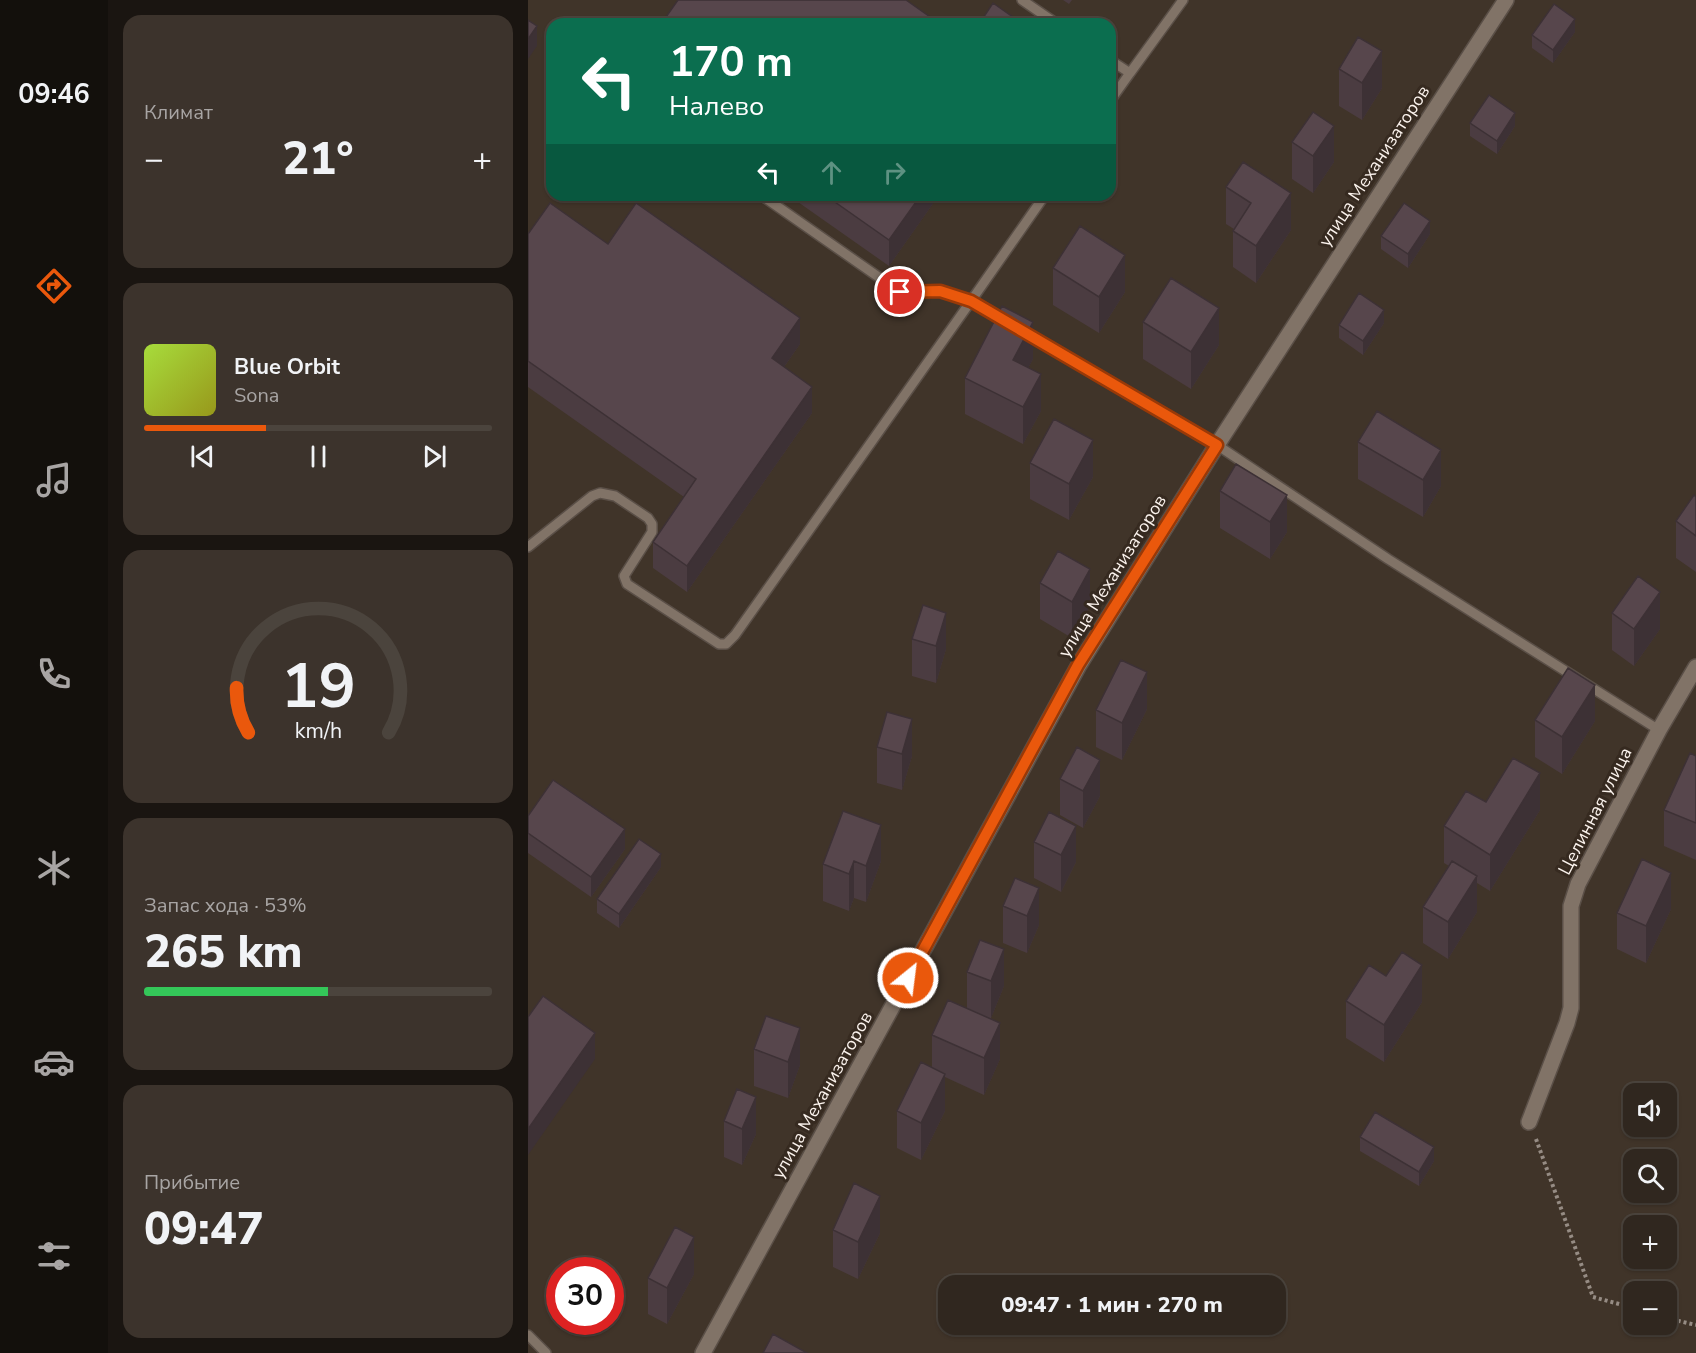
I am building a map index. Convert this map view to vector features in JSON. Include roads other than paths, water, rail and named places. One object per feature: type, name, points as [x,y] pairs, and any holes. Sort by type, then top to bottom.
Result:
[{"type":"street","name":"улица Механизаторов","points":[[703,1353],[1078,665],[1217,445],[1506,0]]},
{"type":"street","name":"Целинная улица","points":[[1530,1122],[1571,1008],[1571,906],[1578,884],[1659,730],[1696,667]]},
{"type":"lane","points":[[1022,0],[1048,18]]},
{"type":"lane","points":[[1116,93],[1183,0]]},
{"type":"lane","points":[[1116,64],[1130,73]]},
{"type":"lane","points":[[770,201],[900,292],[940,291],[971,301],[1217,445],[1388,559],[1659,730]]},
{"type":"lane","points":[[528,548],[592,496],[600,493],[615,496],[648,518],[652,524],[652,532],[624,576],[627,584],[719,644],[726,644],[742,626],[1041,201]]},
{"type":"lane","points":[[528,1335],[546,1353]]}]
